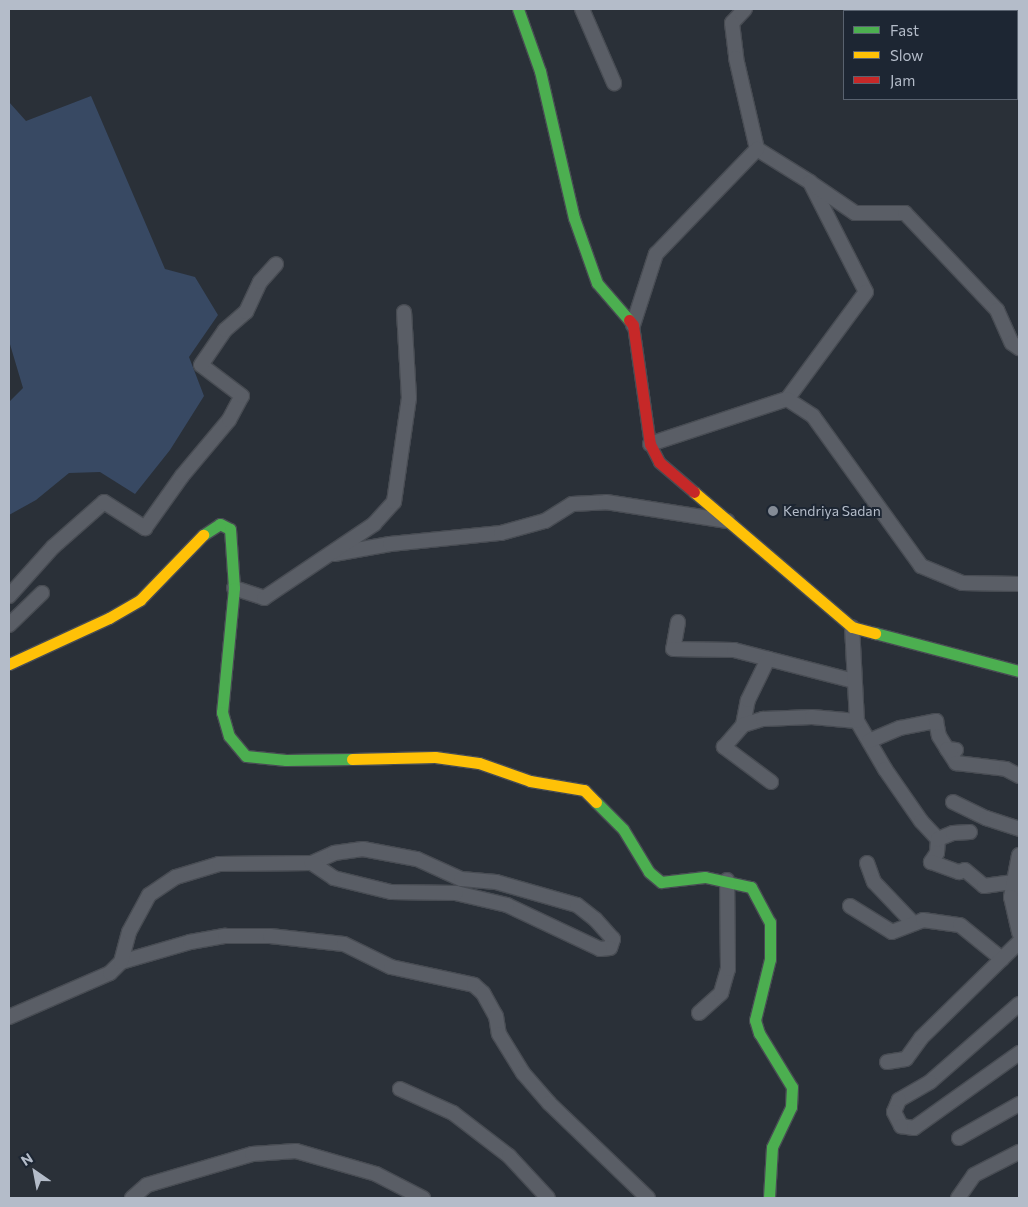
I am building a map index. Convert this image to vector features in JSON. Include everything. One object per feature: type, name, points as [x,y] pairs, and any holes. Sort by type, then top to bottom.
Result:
[{"type":"street","points":[[518,9],[540,71],[574,218],[597,283],[634,325]]},
{"type":"street","points":[[582,9],[614,83]]},
{"type":"street","points":[[745,9],[732,23],[736,58],[758,149],[855,213],[905,213],[997,310],[1012,343],[1019,348]]},
{"type":"street","points":[[758,149],[656,254],[634,325],[650,444],[659,462],[852,627],[1019,671]]},
{"type":"street","points":[[650,444],[787,399],[866,292],[810,182]]},
{"type":"street","points":[[9,596],[53,547],[104,502],[145,528],[182,476],[229,420],[242,396],[201,365],[225,330],[246,312],[260,282],[276,264]]},
{"type":"street","points":[[234,588],[264,598],[334,554],[374,524],[394,502],[409,398],[404,312]]},
{"type":"street","points":[[787,399],[813,416],[921,566],[962,583],[1019,584]]},
{"type":"street","points":[[334,554],[390,544],[501,533],[545,521],[572,504],[598,502],[729,521]]},
{"type":"street","points":[[9,664],[109,618],[140,600],[207,532],[220,524],[230,529],[234,588],[222,712],[229,736],[246,756],[286,760],[435,757],[479,763],[530,781],[584,790],[623,829],[649,872],[661,882],[705,877],[727,880],[752,887],[770,922],[770,959],[755,1020],[759,1033],[792,1087],[792,1107],[772,1147],[769,1198]]},
{"type":"street","points":[[9,625],[42,593]]},
{"type":"street","points":[[678,622],[673,649],[734,650],[854,681]]},
{"type":"street","points":[[852,627],[857,721],[921,822],[938,839],[937,853],[931,862],[959,872],[965,870],[984,886],[1014,882]]},
{"type":"street","points":[[768,659],[748,700],[743,725],[724,747],[772,782]]},
{"type":"street","points":[[743,725],[763,719],[793,718],[857,721]]},
{"type":"street","points":[[869,741],[900,728],[936,721],[939,736],[952,750],[956,763],[1006,769],[1019,776]]},
{"type":"street","points":[[953,802],[986,818],[1019,829]]},
{"type":"street","points":[[938,839],[953,833],[970,832]]},
{"type":"street","points":[[121,962],[129,932],[150,895],[176,877],[219,864],[312,863],[334,853],[363,849],[417,859],[461,879],[496,882],[576,906],[595,919],[612,939],[610,948],[600,949],[576,940],[507,905],[456,893],[391,892],[334,878],[312,863]]},
{"type":"street","points":[[1019,855],[1011,896],[1019,933]]},
{"type":"street","points":[[867,864],[874,882],[913,922]]},
{"type":"street","points":[[456,893],[461,879]]},
{"type":"street","points":[[699,1013],[721,994],[728,968],[727,880]]},
{"type":"street","points":[[850,906],[892,932],[913,922],[923,920],[960,925],[1002,959]]},
{"type":"street","points":[[9,1017],[93,983],[121,962],[190,942],[224,936],[270,936],[344,944],[391,967],[474,985],[483,992],[496,1016],[499,1034],[523,1073],[549,1103],[648,1198]]},
{"type":"street","points":[[887,1062],[906,1060],[922,1038],[1019,942]]},
{"type":"street","points":[[1019,1004],[930,1082],[899,1100],[894,1112],[901,1126],[914,1128],[1019,1053]]},
{"type":"street","points":[[400,1089],[453,1113],[509,1156],[548,1198]]},
{"type":"street","points":[[959,1138],[1019,1104]]},
{"type":"street","points":[[132,1198],[148,1185],[252,1154],[296,1151],[376,1174],[423,1198]]},
{"type":"street","points":[[958,1198],[974,1175],[1019,1152]]},
{"type":"water","points":[[91,96],[165,269],[195,277],[218,315],[189,357],[204,396],[170,450],[135,494],[100,472],[69,473],[36,500],[9,515],[9,402],[23,388],[9,341],[9,102],[26,121]]},
{"type":"traffic: fast","points":[[518,9],[540,71],[574,218],[597,283],[629,320]]},
{"type":"traffic: fast","points":[[203,535],[220,524],[230,529],[234,588],[222,712],[229,736],[246,756],[286,760],[352,759]]},
{"type":"traffic: fast","points":[[875,633],[1019,671]]},
{"type":"traffic: fast","points":[[596,802],[623,829],[649,872],[661,882],[705,877],[751,887],[770,922],[770,959],[755,1020],[759,1033],[792,1087],[791,1107],[772,1147],[769,1198]]},
{"type":"traffic: slow","points":[[694,492],[852,627],[875,633]]},
{"type":"traffic: slow","points":[[9,664],[109,618],[140,600],[203,535]]},
{"type":"traffic: slow","points":[[352,759],[435,757],[479,763],[530,781],[584,790],[596,802]]},
{"type":"traffic: jam","points":[[629,320],[633,325],[650,444],[659,462],[694,492]]},
{"type":"place","name":"Kendriya Sadan","points":[[773,511]]}]
